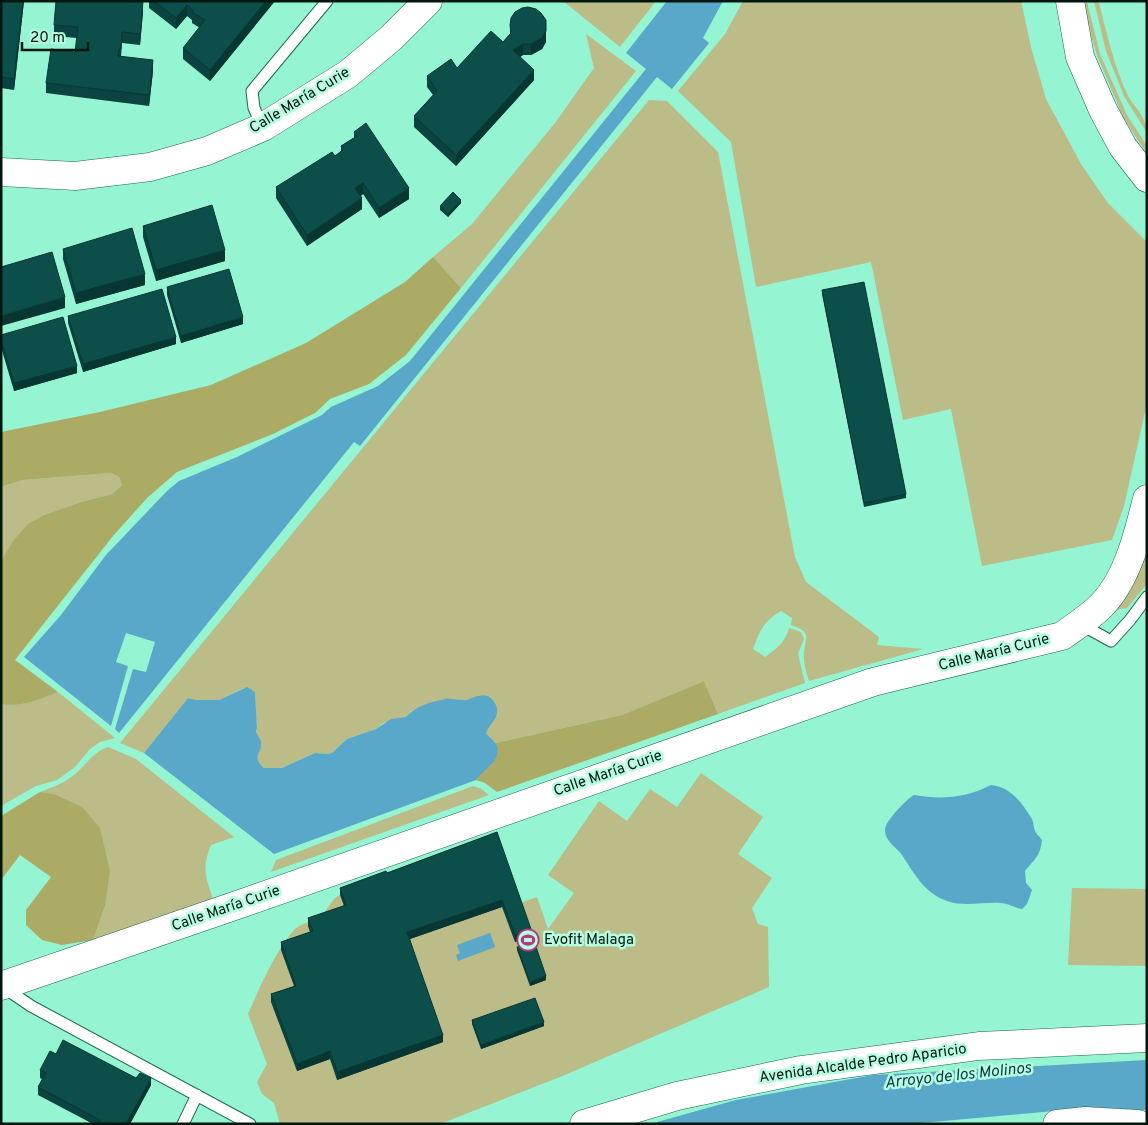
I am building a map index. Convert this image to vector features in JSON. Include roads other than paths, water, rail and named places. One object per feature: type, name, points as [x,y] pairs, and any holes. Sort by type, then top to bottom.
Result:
[{"type":"street","name":"Calle María Curie","points":[[1,172],[75,176],[150,167],[207,151],[263,127],[348,74],[391,38],[428,1]]},
{"type":"street","points":[[1070,1],[1080,58],[1103,110],[1123,148],[1147,178]]},
{"type":"street","name":"Calle María Curie","points":[[1,986],[873,682],[1062,636],[1080,624],[1103,604],[1122,576],[1136,541],[1147,499]]},
{"type":"street","name":"Avenida Alcalde Pedro Aparicio","points":[[584,1124],[677,1096],[801,1070],[979,1046],[1147,1038]]},
{"type":"street","points":[[1057,1124],[1085,1121],[1138,1124]]},
{"type":"lane","points":[[263,127],[254,108],[252,91],[328,1]]},
{"type":"lane","points":[[1080,624],[1111,641],[1147,598]]},
{"type":"lane","points":[[1,986],[31,1006],[250,1124]]},
{"type":"lane","points":[[183,1124],[197,1095]]},
{"type":"water","points":[[667,1],[723,1],[703,38],[709,43],[672,89],[657,77],[360,446],[354,442],[119,733],[115,729],[133,669],[146,672],[155,642],[126,633],[116,662],[128,666],[111,726],[24,657],[61,615],[106,555],[167,491],[179,481],[237,457],[322,415],[331,407],[378,386],[410,361],[646,69],[626,53]]},
{"type":"water","points":[[247,687],[255,692],[256,731],[261,742],[258,761],[264,768],[282,768],[315,753],[332,753],[347,739],[376,729],[391,719],[406,717],[414,710],[429,703],[447,699],[465,700],[482,695],[491,698],[497,708],[495,718],[486,733],[497,746],[497,756],[476,780],[274,854],[144,753],[188,698],[219,700]]},
{"type":"water","points":[[991,785],[1010,792],[1020,802],[1032,819],[1034,828],[1042,840],[1038,854],[1025,871],[1026,883],[1032,890],[1027,904],[1022,909],[1003,903],[953,903],[939,897],[920,882],[885,834],[886,826],[892,816],[914,795],[953,797],[972,793]]},
{"type":"water","points":[[490,933],[495,947],[458,961],[456,955],[460,953],[457,945]]},
{"type":"water","name":"Arroyo de los Molinos","points":[[1147,1060],[1147,1110],[1076,1109],[910,1124],[650,1124],[736,1100],[873,1075]]},
{"type":"place","name":"Evofit Malaga","points":[[528,940]]}]
